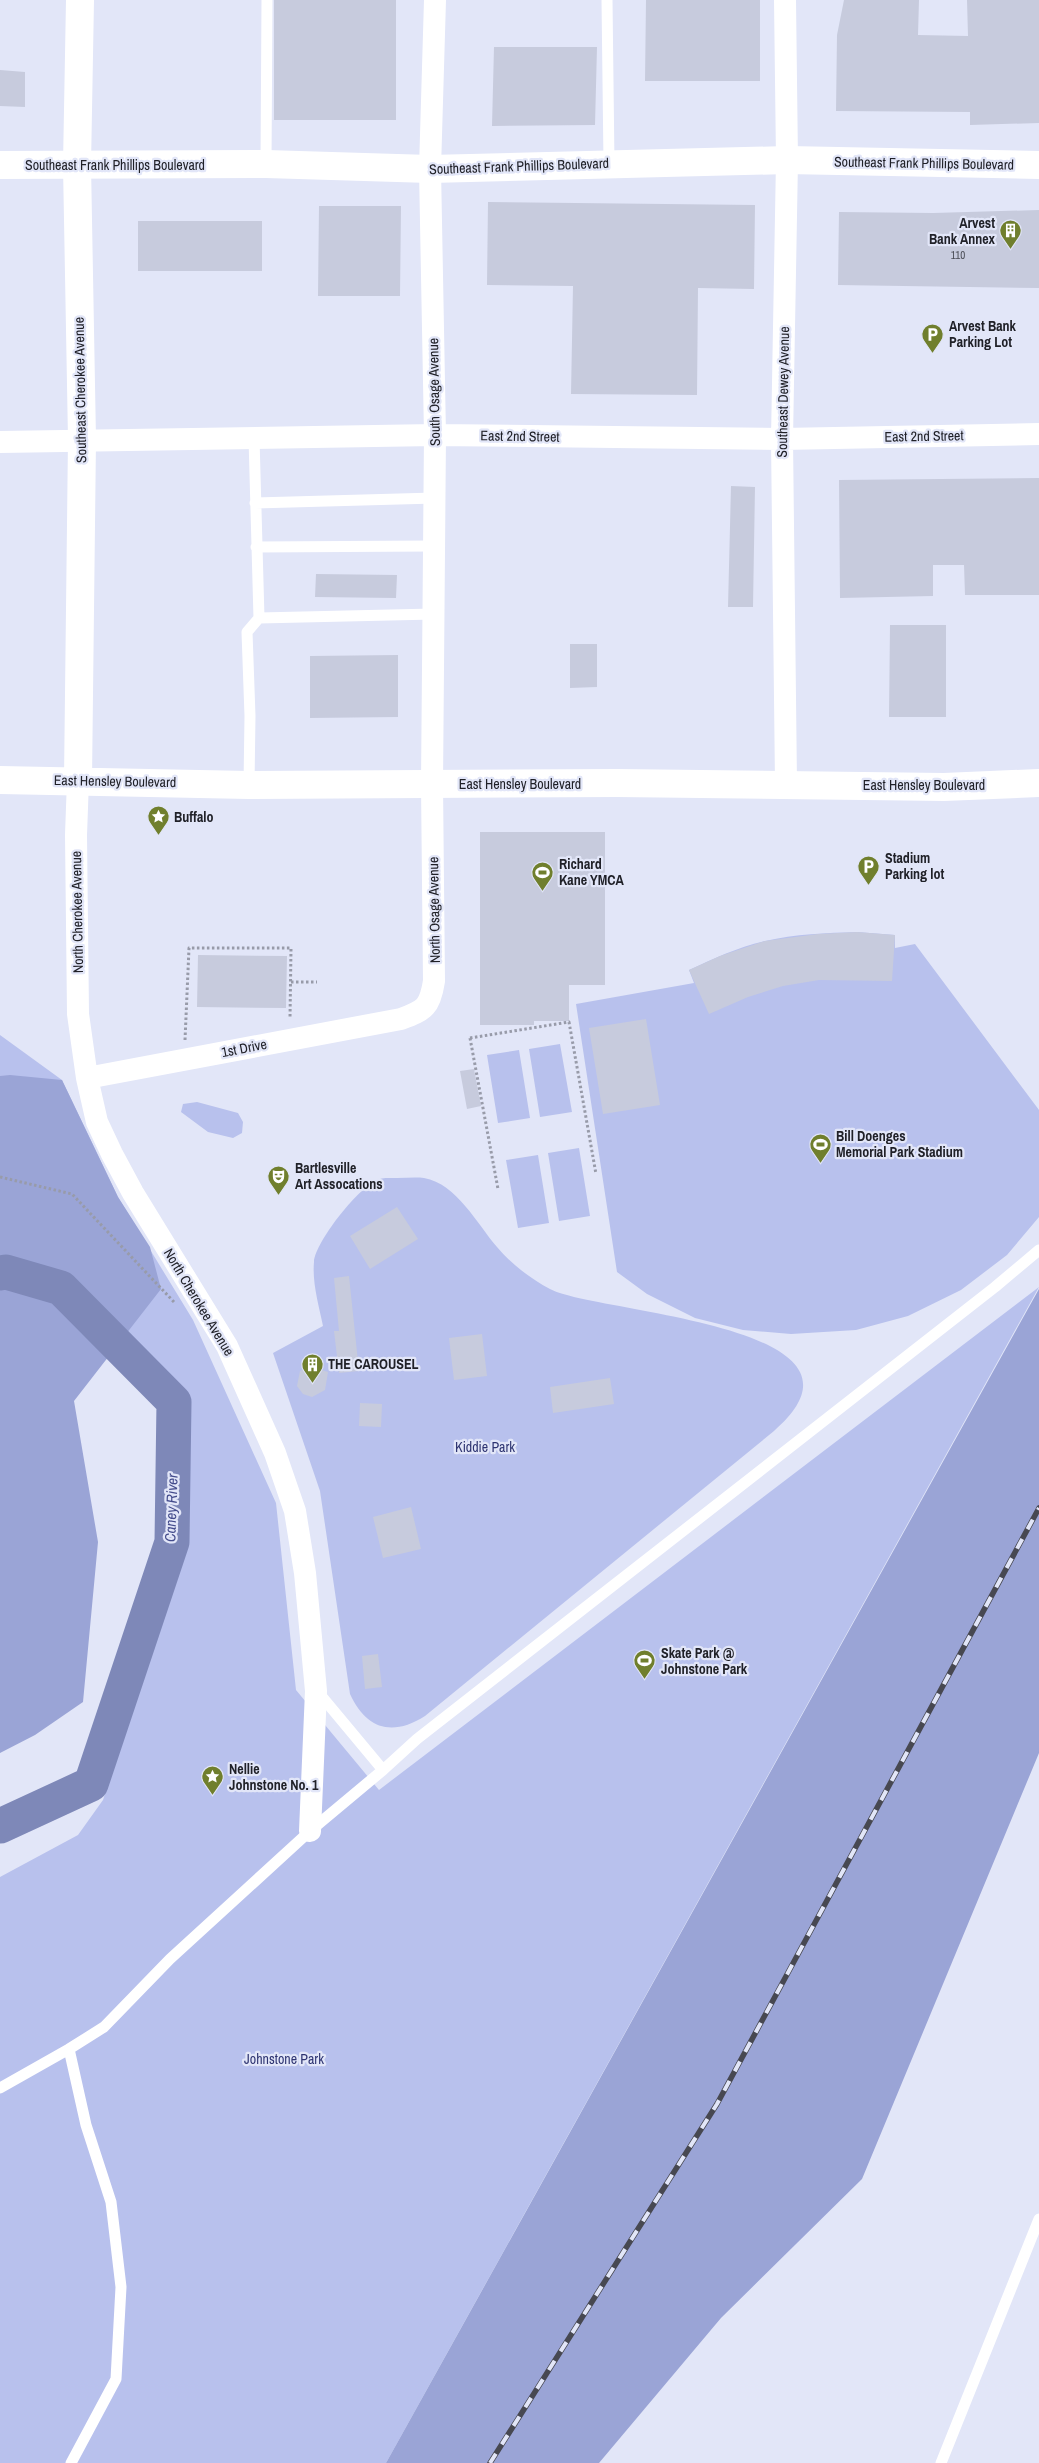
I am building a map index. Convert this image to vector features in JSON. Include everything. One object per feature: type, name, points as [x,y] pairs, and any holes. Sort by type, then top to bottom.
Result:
[{"type":"main road","name":"Southeast Cherokee Avenue","points":[[78,780],[82,439],[77,165],[80,0]]},
{"type":"main road","name":"Southeast Frank Phillips Boulevard","points":[[0,165],[266,164],[430,169],[787,160],[1039,165]]},
{"type":"main road","name":"East Hensley Boulevard","points":[[0,780],[78,780],[250,785],[786,784],[944,787],[1039,782]]},
{"type":"street","name":"South Osage Avenue","points":[[432,784],[435,435],[430,169],[435,0]]},
{"type":"street","name":"Southeast Dewey Avenue","points":[[785,0],[787,160],[782,439],[786,784]]},
{"type":"street","name":"East 2nd Street","points":[[0,442],[82,439],[435,435],[782,439],[1039,434]]},
{"type":"street","name":"North Cherokee Avenue","points":[[78,780],[76,835],[78,1014],[87,1078],[97,1122],[112,1154],[133,1193],[227,1346],[274,1453],[295,1511],[306,1573],[316,1691],[310,1831]]},
{"type":"street","name":"North Osage Avenue","points":[[401,1019],[421,1011],[429,1003],[434,981],[432,784]]},
{"type":"street","name":"1st Drive","points":[[87,1078],[401,1019]]},
{"type":"lane","points":[[266,164],[267,0]]},
{"type":"lane","points":[[607,0],[609,163]]},
{"type":"lane","points":[[250,785],[247,632],[258,618],[254,438]]},
{"type":"lane","points":[[255,503],[435,498]]},
{"type":"lane","points":[[256,547],[434,546]]},
{"type":"lane","points":[[258,618],[434,614]]},
{"type":"lane","points":[[0,2088],[104,2027],[170,1959],[310,1831],[417,1739],[995,1287],[1039,1250]]},
{"type":"lane","points":[[316,1691],[383,1770]]},
{"type":"lane","points":[[69,2049],[86,2125],[111,2202],[121,2287],[116,2379],[71,2463]]},
{"type":"lane","points":[[941,2463],[1039,2219]]},
{"type":"path","points":[[185,1043],[189,948],[291,948],[290,1024]]},
{"type":"path","points":[[291,982],[317,982]]},
{"type":"path","points":[[498,1189],[470,1038],[569,1022],[596,1174]]},
{"type":"path","points":[[0,1177],[72,1194],[180,1308]]},
{"type":"green space","name":"Bill Doenges Memorial Park Stadium","points":[[857,932],[895,935],[895,948],[915,944],[1039,1110],[1039,1217],[1007,1255],[961,1290],[908,1316],[856,1330],[791,1334],[743,1330],[695,1318],[647,1294],[617,1272],[576,1004],[694,983],[689,970],[755,944],[799,935]]},
{"type":"green space","name":"Johnstone Park","points":[[0,1035],[62,1080],[118,1197],[193,1320],[276,1503],[296,1690],[379,1790],[1039,1287],[386,2463],[0,2463],[0,1877],[78,1835],[103,1800],[189,1534],[187,1391],[63,1270],[0,1253]]},
{"type":"green space","points":[[560,1044],[572,1112],[540,1117],[529,1049]]},
{"type":"green space","points":[[519,1050],[530,1118],[498,1123],[487,1055]]},
{"type":"green space","points":[[197,1102],[238,1113],[243,1122],[242,1133],[233,1138],[208,1132],[181,1112],[183,1104]]},
{"type":"green space","points":[[579,1148],[590,1216],[559,1221],[548,1153]]},
{"type":"green space","points":[[538,1155],[549,1223],[518,1228],[506,1160]]},
{"type":"green space","name":"Kiddie Park","points":[[386,1178],[424,1178],[447,1188],[465,1206],[497,1247],[515,1265],[550,1289],[577,1298],[672,1316],[724,1329],[769,1345],[797,1367],[801,1395],[774,1431],[425,1716],[413,1723],[391,1727],[381,1726],[372,1722],[356,1706],[350,1694],[320,1491],[273,1353],[323,1326],[315,1286],[314,1262],[316,1253],[338,1217],[358,1194],[375,1181]]},
{"type":"shaded area","points":[[10,1075],[62,1080],[118,1197],[150,1247],[161,1289],[74,1401],[98,1542],[83,1702],[35,1735],[0,1753],[0,1076]]},
{"type":"shaded area","points":[[1039,1289],[1039,1753],[862,2179],[721,2318],[599,2463],[386,2463]]},
{"type":"building","points":[[274,0],[396,0],[396,120],[274,120]]},
{"type":"building","points":[[646,0],[760,0],[760,81],[645,81]]},
{"type":"building","points":[[844,0],[919,0],[918,35],[968,36],[967,0],[1039,0],[1039,123],[970,125],[970,112],[836,111],[837,35]]},
{"type":"building","points":[[494,47],[597,47],[595,125],[492,126]]},
{"type":"building","points":[[0,70],[25,72],[25,107],[0,106]]},
{"type":"building","points":[[488,202],[755,205],[754,289],[698,288],[697,395],[571,394],[573,286],[487,285]]},
{"type":"building","points":[[319,206],[401,206],[400,296],[318,296]]},
{"type":"building","points":[[1039,210],[1039,288],[838,285],[839,212],[933,213]]},
{"type":"building","points":[[138,221],[262,221],[262,271],[138,271]]},
{"type":"building","points":[[1039,478],[1039,595],[965,595],[964,565],[933,565],[933,596],[840,598],[839,480]]},
{"type":"building","points":[[731,486],[755,487],[753,607],[728,607]]},
{"type":"building","points":[[316,574],[397,575],[396,598],[315,597]]},
{"type":"building","points":[[890,625],[946,625],[946,717],[889,717]]},
{"type":"building","points":[[570,644],[597,644],[597,687],[570,688]]},
{"type":"building","points":[[398,655],[398,717],[310,718],[310,656]]},
{"type":"building","name":"Richard Kane YMCA","points":[[480,832],[605,832],[605,985],[569,985],[569,1021],[534,1021],[534,1025],[480,1025]]},
{"type":"building","points":[[857,932],[895,935],[892,981],[819,980],[783,986],[748,997],[709,1014],[689,970],[720,956],[765,941],[818,934]]},
{"type":"building","points":[[198,955],[287,956],[286,1008],[197,1007]]},
{"type":"building","points":[[646,1019],[660,1105],[603,1114],[589,1028]]},
{"type":"building","points":[[474,1069],[481,1106],[467,1109],[460,1071]]},
{"type":"building","points":[[397,1207],[418,1239],[370,1269],[350,1236]]},
{"type":"building","points":[[349,1276],[359,1371],[339,1373],[334,1331],[339,1331],[334,1278]]},
{"type":"building","points":[[482,1334],[487,1376],[454,1380],[449,1338]]},
{"type":"building","name":"THE CAROUSEL","points":[[310,1366],[328,1372],[325,1390],[312,1397],[303,1394],[297,1386],[300,1371]]},
{"type":"building","points":[[610,1378],[614,1404],[553,1413],[550,1387]]},
{"type":"building","points":[[360,1403],[382,1404],[381,1427],[359,1426]]},
{"type":"building","points":[[411,1507],[421,1549],[383,1558],[373,1517]]},
{"type":"building","points":[[378,1654],[382,1687],[365,1689],[362,1656]]},
{"type":"waterway","name":"Caney River","points":[[0,1273],[6,1272],[61,1288],[174,1402],[172,1542],[91,1784],[0,1826]]},
{"type":"railway","points":[[490,2463],[717,2104],[1039,1508]]},
{"type":"place","name":"Arvest Bank Annex","points":[[1011,250]]},
{"type":"place","name":"Arvest Bank Parking Lot","points":[[933,353]]},
{"type":"place","name":"Buffalo","points":[[158,836]]},
{"type":"place","name":"Stadium Parking lot","points":[[869,885]]},
{"type":"place","name":"Richard Kane YMCA","points":[[543,891]]},
{"type":"place","name":"Bill Doenges Memorial Park Stadium","points":[[820,1163]]},
{"type":"place","name":"Bartlesville Art Assocations","points":[[279,1195]]},
{"type":"place","name":"THE CAROUSEL","points":[[312,1383]]},
{"type":"place","name":"Skate Park @ Johnstone Park","points":[[645,1680]]},
{"type":"place","name":"Nellie Johnstone No. 1","points":[[213,1796]]}]
